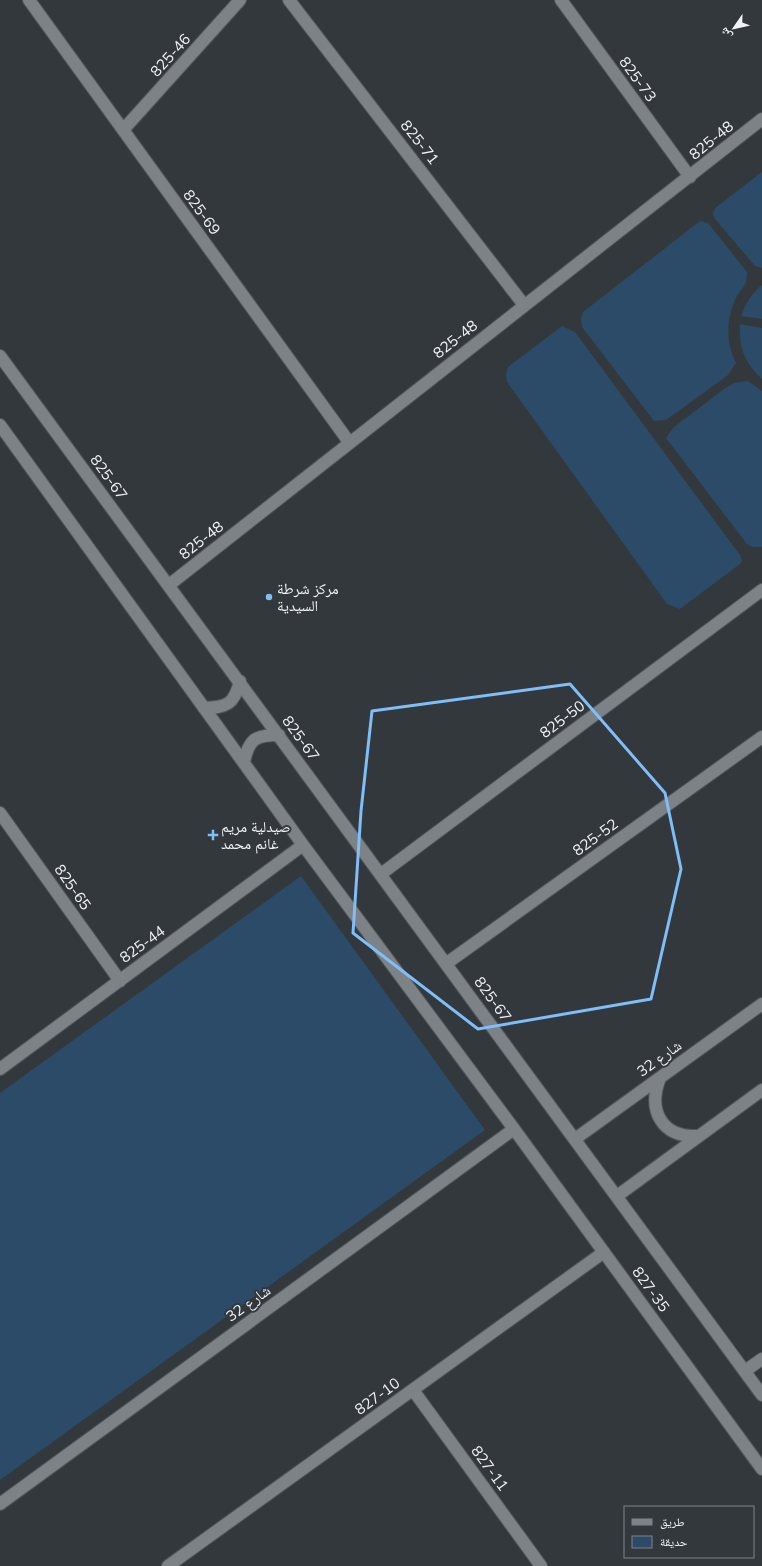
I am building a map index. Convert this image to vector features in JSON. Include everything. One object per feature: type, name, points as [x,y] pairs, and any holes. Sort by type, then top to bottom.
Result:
[{"type":"street","name":"825-69","points":[[29,0],[350,442]]},
{"type":"street","name":"825-46","points":[[123,130],[240,0]]},
{"type":"street","name":"825-71","points":[[289,0],[524,305]]},
{"type":"street","name":"825-73","points":[[561,0],[690,177]]},
{"type":"street","name":"825-48","points":[[169,585],[762,119]]},
{"type":"street","name":"825-67","points":[[0,356],[575,1139]]},
{"type":"street","points":[[0,424],[303,845],[514,1129]]},
{"type":"street","name":"825-50","points":[[381,874],[760,595]]},
{"type":"street","points":[[204,708],[224,706],[231,702],[236,694],[240,681]]},
{"type":"street","points":[[244,762],[247,748],[252,741],[259,736],[278,735]]},
{"type":"street","name":"825-52","points":[[446,964],[762,737]]},
{"type":"street","name":"825-65","points":[[0,813],[120,981]]},
{"type":"street","name":"825-44","points":[[0,1069],[303,845]]},
{"type":"street","name":"شارع 32","points":[[575,1139],[762,1004]]},
{"type":"street","points":[[660,1078],[654,1098],[655,1108],[662,1121],[677,1134],[689,1137],[699,1136]]},
{"type":"street","points":[[617,1196],[762,1090]]},
{"type":"street","name":"827-35","points":[[514,1129],[762,1469]]},
{"type":"street","name":"شارع 32","points":[[0,1504],[514,1129]]},
{"type":"street","name":"827-35","points":[[575,1139],[762,1395]]},
{"type":"street","name":"827-10","points":[[168,1566],[604,1252]]},
{"type":"street","points":[[745,1372],[762,1359]]},
{"type":"street","name":"827-11","points":[[413,1390],[535,1564]]},
{"type":"highlighted area","points":[[570,684],[665,793],[681,869],[651,999],[478,1029],[353,933],[361,811],[372,711]]},
{"type":"green space","points":[[762,172],[762,268],[755,266],[715,219],[713,214],[715,208]]},
{"type":"green space","points":[[700,221],[708,223],[747,272],[746,282],[735,300],[729,323],[728,332],[730,348],[736,363],[728,375],[666,420],[654,421],[582,327],[581,319],[583,312]]},
{"type":"green space","points":[[762,285],[762,319],[741,316],[755,291]]},
{"type":"green space","points":[[740,324],[762,328],[762,379],[751,367],[744,354],[740,340]]},
{"type":"green space","points":[[562,326],[575,332],[740,555],[742,560],[740,564],[680,609],[667,604],[507,382],[506,375],[508,367]]},
{"type":"green space","points":[[748,381],[762,391],[762,547],[752,547],[747,544],[666,438],[674,427],[724,389],[734,383]]},
{"type":"green space","points":[[301,876],[485,1130],[0,1480],[0,1093]]},
{"type":"place","name":"مركز شرطة السيدية","points":[[269,597]]},
{"type":"place","name":"صيدلية مريم غانم محمد","points":[[213,835]]}]
